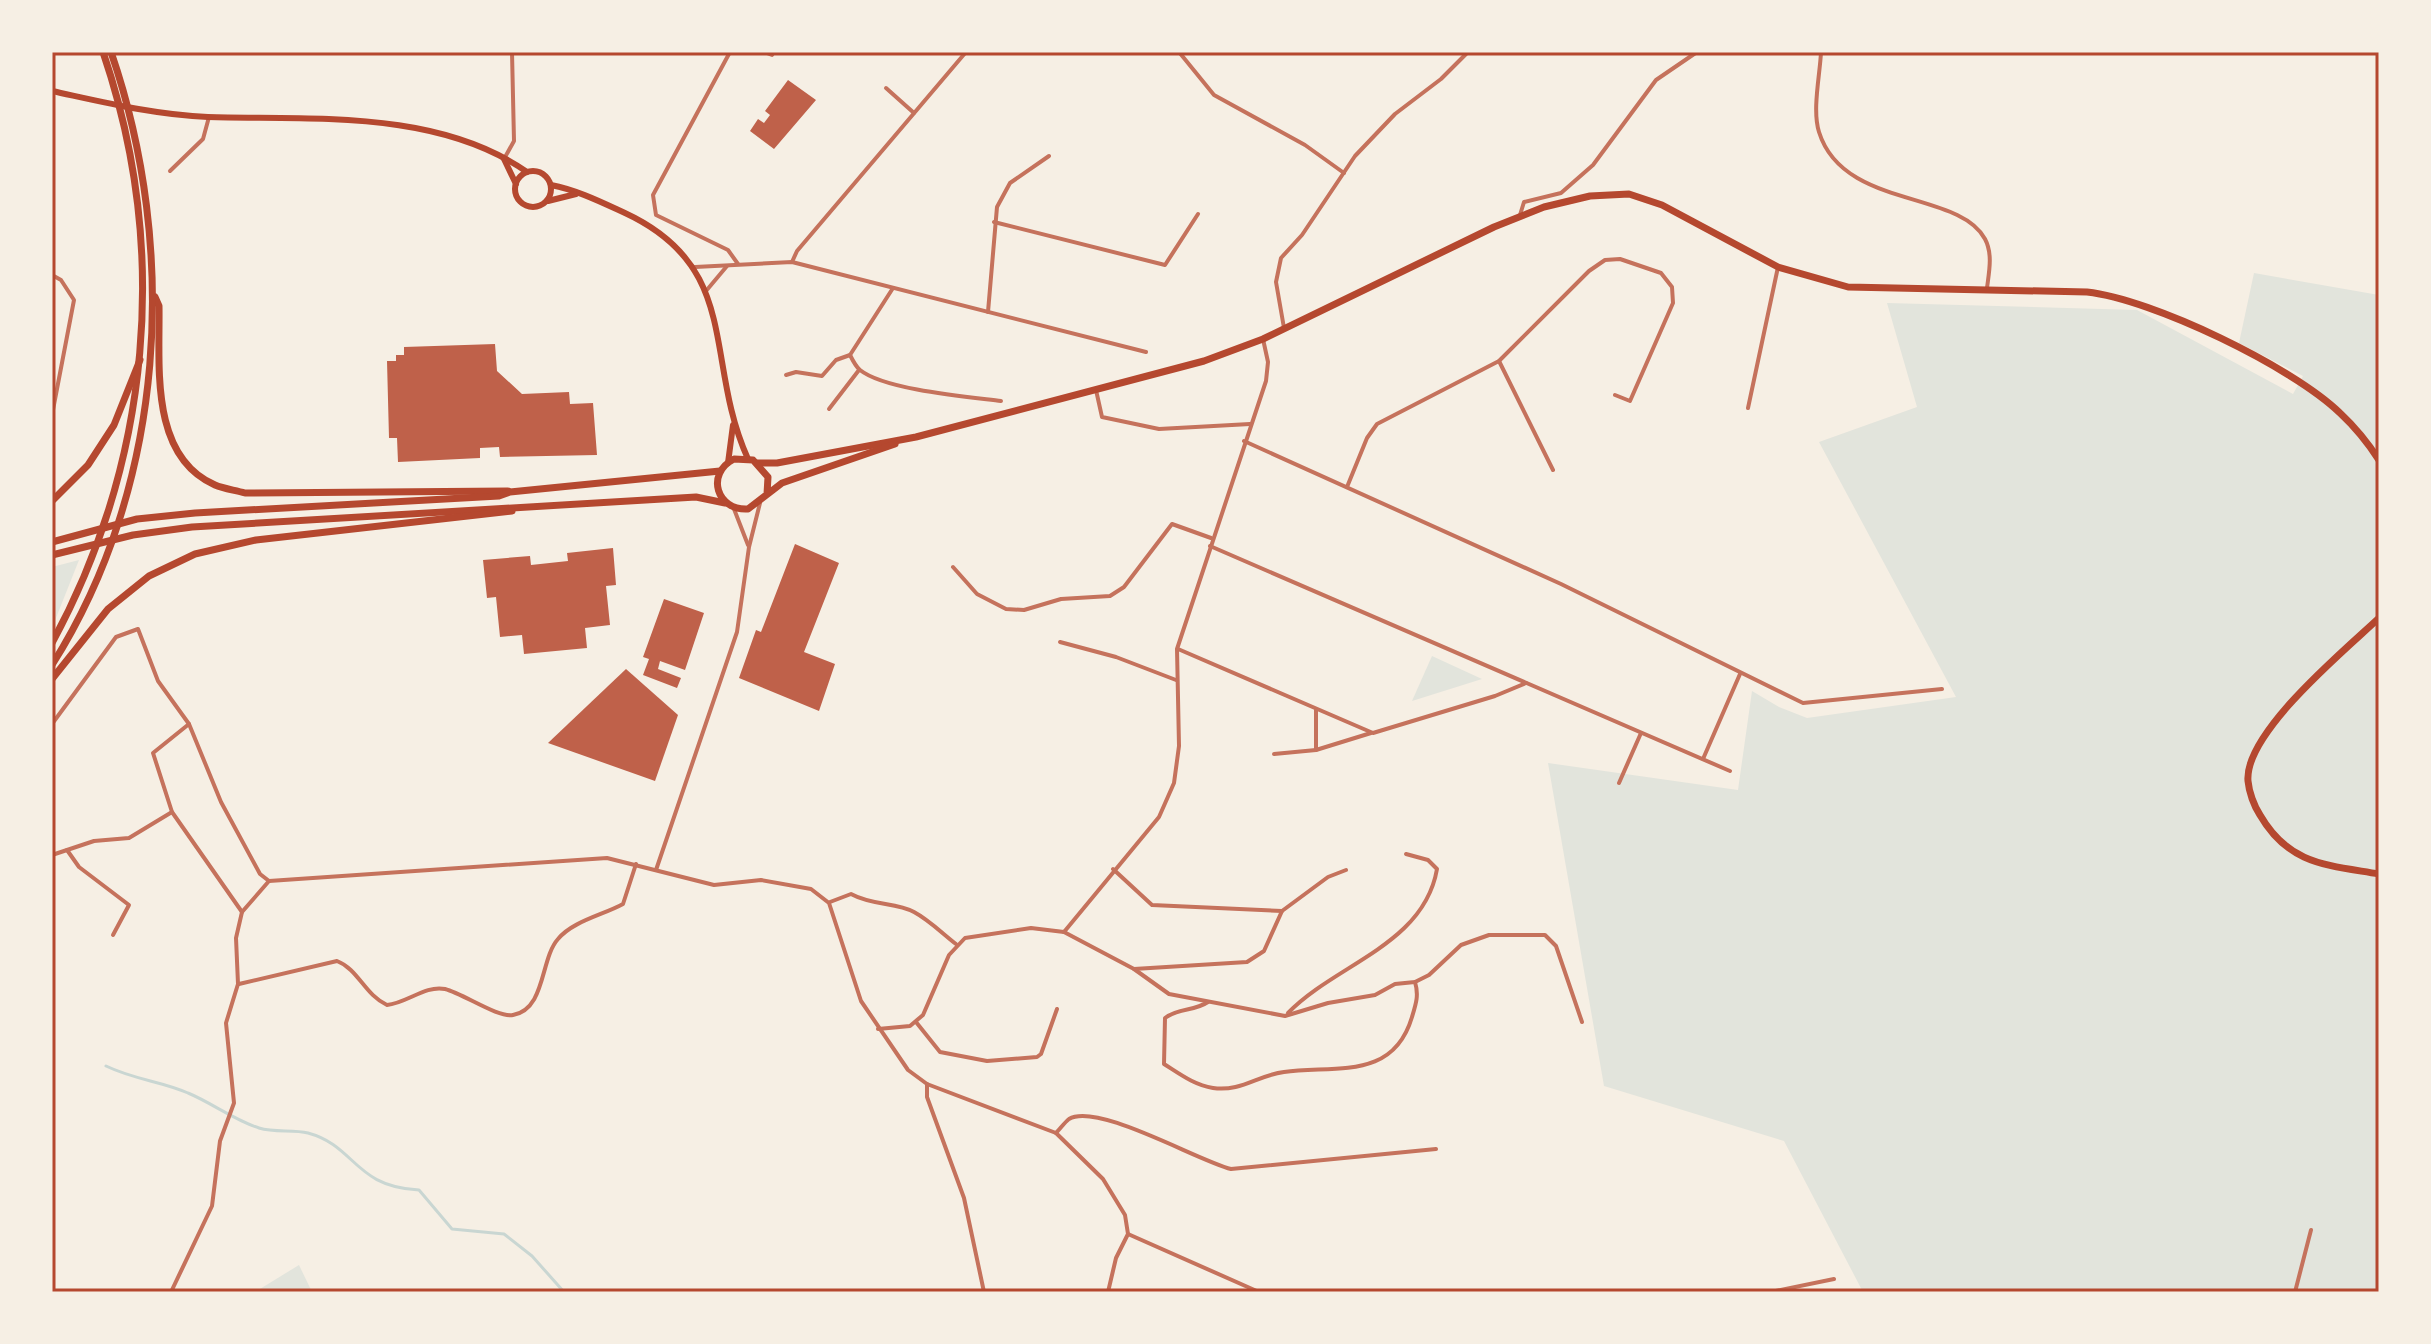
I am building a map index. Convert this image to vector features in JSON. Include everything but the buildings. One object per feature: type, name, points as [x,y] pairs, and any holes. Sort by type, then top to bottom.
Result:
[{"type":"main road","points":[[52,643],[87,570],[111,505],[130,433],[141,358],[143,244],[134,170],[117,92],[103,52]]},
{"type":"main road","points":[[52,665],[104,562],[123,505],[140,436],[154,294],[142,170],[125,91],[111,52]]},
{"type":"main road","points":[[52,91],[161,113],[209,117],[313,117],[411,129],[504,159],[527,172],[542,173],[551,185],[579,193],[653,227],[673,240],[695,267],[706,291],[733,425],[748,459]]},
{"type":"main road","points":[[504,159],[516,184],[517,196],[525,205],[536,207],[546,201],[579,193]]},
{"type":"main road","points":[[516,184],[527,172]]},
{"type":"main road","points":[[546,201],[551,185]]},
{"type":"main road","points":[[725,503],[717,488],[720,471],[728,463],[748,459],[757,463],[777,463],[916,437],[1204,361],[1263,339],[1435,253],[1520,217],[1590,196],[1629,194],[1662,205],[1778,267],[1848,287],[2087,292],[2126,299],[2176,319],[2292,378],[2339,411],[2379,460]]},
{"type":"main road","points":[[154,294],[159,306],[165,416],[173,445],[191,469],[215,485],[245,493],[500,489],[510,492]]},
{"type":"main road","points":[[52,501],[88,465],[114,425],[133,370],[141,358]]},
{"type":"main road","points":[[728,463],[733,425]]},
{"type":"main road","points":[[52,555],[133,535],[192,527],[696,497],[748,509],[760,503],[782,483],[916,437]]},
{"type":"main road","points":[[757,463],[768,477],[767,494]]},
{"type":"main road","points":[[52,542],[137,519],[499,496],[510,492],[720,471]]},
{"type":"main road","points":[[52,679],[108,609],[149,576],[195,554],[256,540],[500,515],[517,510]]},
{"type":"main road","points":[[2379,618],[2271,724],[2256,749],[2248,779],[2256,808],[2270,832],[2292,854],[2319,864],[2379,874]]},
{"type":"street","points":[[504,159],[514,141],[512,52]]},
{"type":"street","points":[[730,52],[653,195],[652,204],[656,215],[728,250],[738,264]]},
{"type":"street","points":[[764,52],[774,52]]},
{"type":"street","points":[[792,262],[797,251],[966,52]]},
{"type":"street","points":[[1179,52],[1214,95],[1305,145],[1344,173]]},
{"type":"street","points":[[1284,328],[1276,282],[1281,258],[1344,173],[1395,114],[1441,79],[1468,52]]},
{"type":"street","points":[[1520,217],[1524,202],[1561,193],[1593,165],[1656,80],[1697,52]]},
{"type":"street","points":[[1821,52],[1817,128],[1836,161],[1863,182],[1971,223],[1985,239],[1991,265],[1987,288]]},
{"type":"street","points":[[886,88],[914,113]]},
{"type":"street","points":[[170,171],[203,139],[209,117]]},
{"type":"street","points":[[988,312],[994,222],[1010,183],[1049,156]]},
{"type":"street","points":[[994,222],[1165,265],[1198,214]]},
{"type":"street","points":[[1347,487],[1367,438],[1377,424],[1499,361],[1589,271],[1605,260],[1620,259],[1661,273],[1672,287],[1673,303],[1630,401],[1615,395]]},
{"type":"street","points":[[695,267],[792,262],[1146,352]]},
{"type":"street","points":[[706,291],[727,266]]},
{"type":"street","points":[[1748,408],[1778,267]]},
{"type":"street","points":[[52,275],[61,280],[74,300],[52,415]]},
{"type":"street","points":[[786,375],[796,372],[822,376],[836,360],[850,355],[893,288]]},
{"type":"street","points":[[1064,932],[1159,817],[1174,783],[1179,746],[1177,649],[1211,538],[1266,381],[1268,362],[1263,339]]},
{"type":"street","points":[[850,355],[859,370],[932,393],[1001,401]]},
{"type":"street","points":[[1499,361],[1553,470]]},
{"type":"street","points":[[829,409],[859,370]]},
{"type":"street","points":[[52,386],[59,380]]},
{"type":"street","points":[[1096,390],[1102,417],[1141,428],[1250,424]]},
{"type":"street","points":[[1244,441],[1561,584],[1803,703],[1942,689]]},
{"type":"street","points":[[656,870],[737,632],[749,547],[760,503]]},
{"type":"street","points":[[734,508],[749,547]]},
{"type":"street","points":[[953,567],[977,594],[1006,609],[1024,610],[1061,599],[1110,596],[1124,587],[1172,524],[1211,538]]},
{"type":"street","points":[[1210,546],[1730,771]]},
{"type":"street","points":[[52,724],[116,637],[138,629],[158,681],[189,724],[221,802],[260,874],[269,881],[607,858],[714,885],[761,880],[811,889],[829,903],[861,1001],[908,1070],[927,1084],[1056,1133],[1103,1179],[1125,1215],[1128,1234],[1116,1258],[1108,1292]]},
{"type":"street","points":[[1060,642],[1116,657],[1176,680]]},
{"type":"street","points":[[1177,649],[1373,733]]},
{"type":"street","points":[[1703,759],[1740,674]]},
{"type":"street","points":[[1274,754],[1316,750],[1495,696],[1526,683]]},
{"type":"street","points":[[1316,710],[1316,750]]},
{"type":"street","points":[[189,724],[153,753],[172,812],[242,912]]},
{"type":"street","points":[[1619,783],[1641,733]]},
{"type":"street","points":[[52,855],[94,841],[129,838],[172,812]]},
{"type":"street","points":[[67,849],[79,867],[129,905],[113,935]]},
{"type":"street","points":[[1285,1016],[1302,998],[1360,964],[1412,921],[1433,888],[1437,869],[1428,860],[1406,854]]},
{"type":"street","points":[[238,984],[337,961],[346,964],[371,998],[387,1005],[441,988],[473,998],[496,1013],[509,1016],[522,1012],[532,1003],[557,940],[574,926],[623,904],[636,864]]},
{"type":"street","points":[[1113,869],[1152,905],[1282,911]]},
{"type":"street","points":[[1134,969],[1247,962],[1264,951],[1282,911],[1328,877],[1346,870]]},
{"type":"street","points":[[171,1292],[212,1206],[220,1141],[234,1103],[226,1023],[238,984],[236,938],[242,912],[269,881]]},
{"type":"street","points":[[829,903],[851,894],[875,905],[903,908],[914,912],[956,944]]},
{"type":"street","points":[[878,1029],[910,1026],[923,1015],[956,944],[965,938],[1000,930],[1031,928],[1064,932],[1134,969],[1169,994],[1285,1016],[1328,1003],[1375,995],[1395,984],[1415,982],[1429,975],[1461,945],[1489,935],[1545,935],[1556,946],[1582,1022]]},
{"type":"street","points":[[1208,1001],[1196,1009],[1179,1008],[1165,1018],[1164,1064],[1203,1085],[1243,1088],[1280,1072],[1374,1065],[1407,1035],[1418,994],[1415,982]]},
{"type":"street","points":[[916,1021],[940,1052],[987,1061],[1037,1057],[1041,1054],[1057,1009]]},
{"type":"street","points":[[927,1084],[927,1097],[972,1227],[984,1292]]},
{"type":"street","points":[[1056,1133],[1070,1118],[1090,1116],[1170,1143],[1214,1165],[1231,1169],[1436,1149]]},
{"type":"street","points":[[2295,1292],[2311,1230]]},
{"type":"street","points":[[1128,1234],[1259,1292]]},
{"type":"street","points":[[1771,1292],[1834,1279]]},
{"type":"shaded area","points":[[2254,273],[2379,295],[2379,1292],[1863,1292],[1784,1141],[1604,1086],[1548,763],[1738,790],[1752,691],[1779,707],[1807,718],[1956,697],[1819,442],[1917,407],[1887,303],[2137,310],[2293,394],[2303,376],[2239,343]]},
{"type":"shaded area","points":[[79,560],[52,628],[52,567]]},
{"type":"shaded area","points":[[1432,656],[1482,679],[1412,701]]},
{"type":"shaded area","points":[[299,1265],[312,1292],[255,1292]]},
{"type":"waterway","points":[[106,1066],[188,1093],[259,1128],[308,1133],[324,1139],[381,1182],[419,1190],[452,1229],[504,1234],[532,1256],[564,1292]]}]
